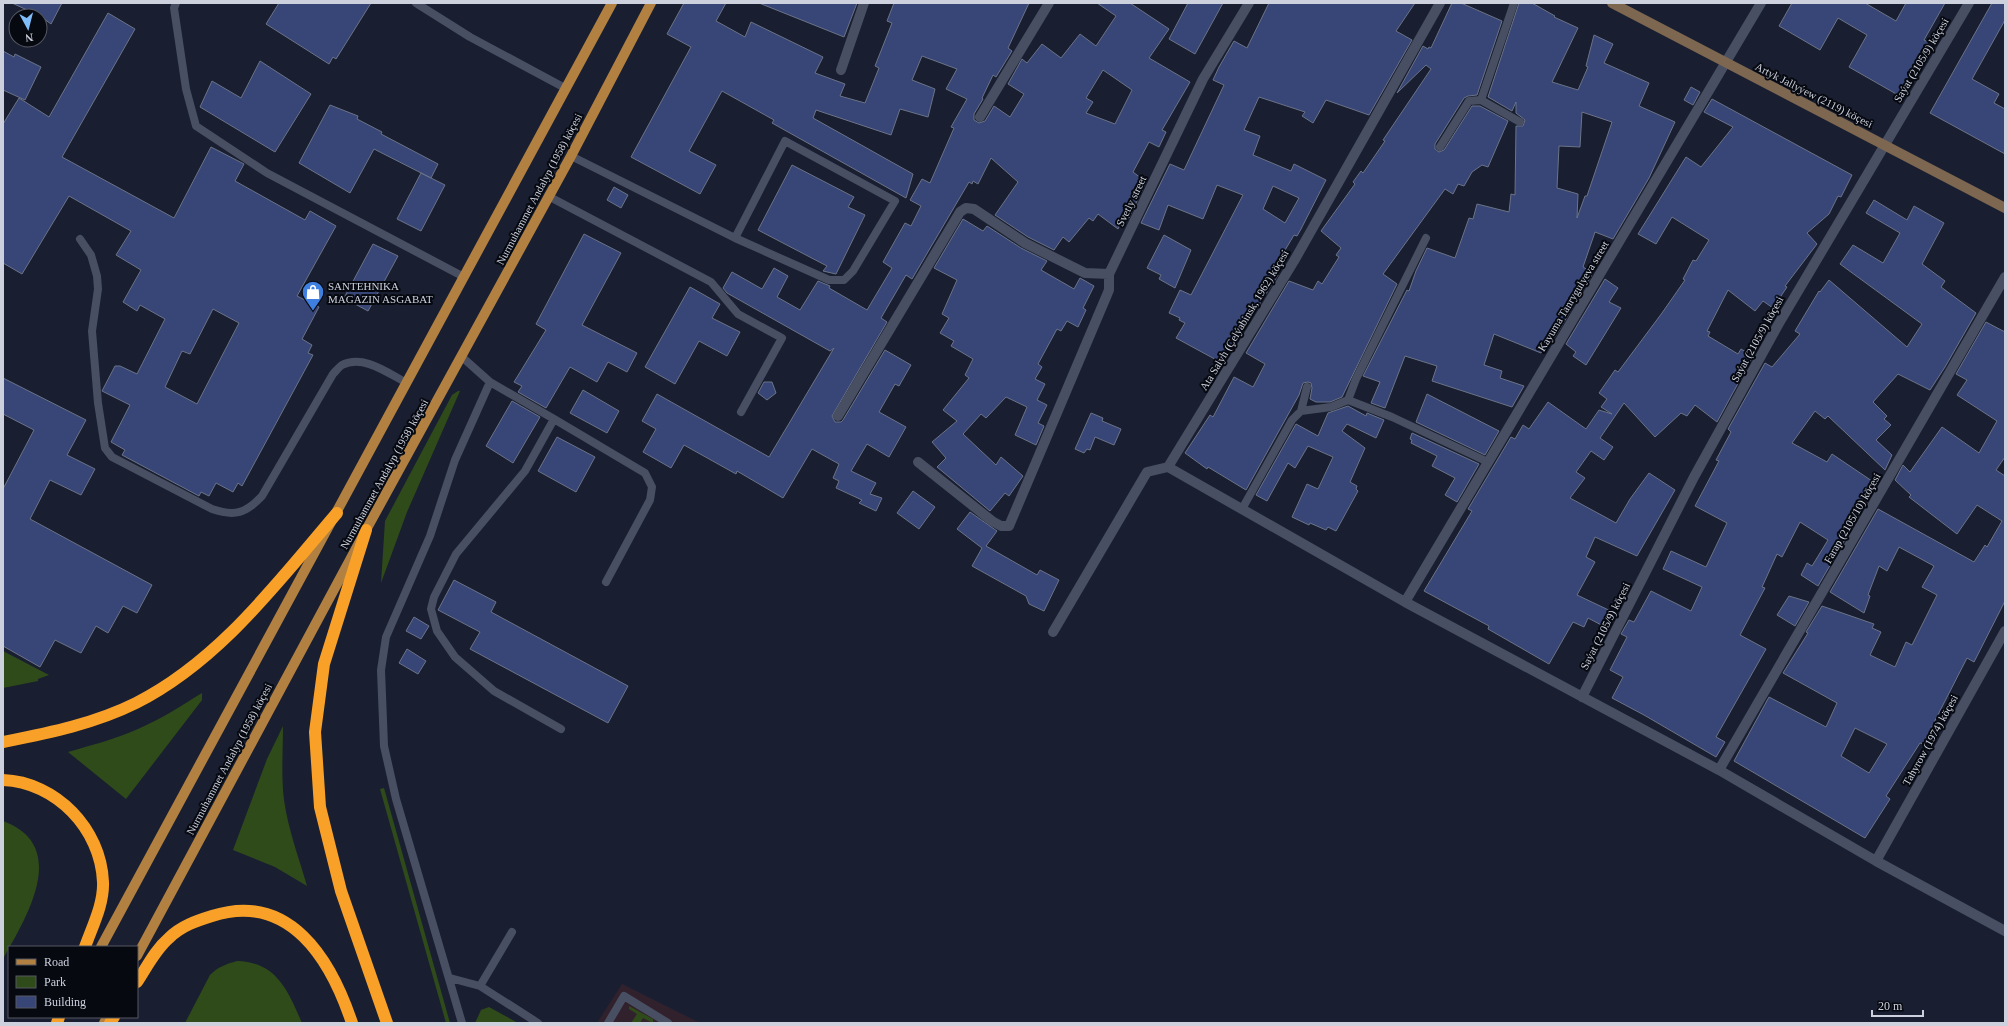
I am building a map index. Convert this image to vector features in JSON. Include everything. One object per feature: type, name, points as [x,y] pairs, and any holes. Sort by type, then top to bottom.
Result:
[{"type":"highway","points":[[3,742],[55,732],[100,718],[136,703],[173,682],[208,655],[235,628],[275,586],[336,513]]},
{"type":"highway","points":[[366,530],[324,664],[315,732],[320,807],[341,891],[387,1023]]},
{"type":"highway","points":[[3,780],[31,784],[63,803],[76,816],[95,848],[103,883],[101,902],[85,946]]},
{"type":"highway","points":[[138,980],[159,948],[181,928],[220,913],[239,910],[254,912],[268,915],[286,923],[299,931],[308,940],[334,975],[344,998],[352,1023]]},
{"type":"main road","name":"Nurmuhammet Andalyp (1958) köçesi","points":[[102,946],[612,3]]},
{"type":"main road","name":"Nurmuhammet Andalyp (1958) köçesi","points":[[138,954],[366,530],[462,358],[548,196],[571,156],[651,3]]},
{"type":"street","points":[[841,70],[864,3]]},
{"type":"street","points":[[980,117],[1049,3]]},
{"type":"street","name":"Svetly street","points":[[1109,274],[1203,79],[1249,3]]},
{"type":"street","name":"Ata Salyh (Çelýabinsk, 1962) köçesi","points":[[1168,467],[1294,261],[1440,3]]},
{"type":"street","name":"Artyk Jallyýew (2119) köçesi","points":[[1612,3],[2005,208]]},
{"type":"street","name":"Kayuma Tanrygulyeva street","points":[[1406,602],[1762,3]]},
{"type":"street","name":"Saýat (2105/9) köçesi","points":[[1582,697],[1694,477],[1778,325],[1969,3]]},
{"type":"street","points":[[838,416],[960,212],[966,208],[974,209],[1025,242],[1085,273],[1109,274],[1109,290],[1009,526],[1001,526],[992,521],[918,462]]},
{"type":"street","name":"Farap (2105/10) köçesi","points":[[1719,770],[2005,277]]},
{"type":"street","points":[[1053,632],[1147,472],[1168,467],[1406,602],[1719,770],[1876,861],[2005,931]]},
{"type":"street","name":"Tahyrow (1974) köçesi","points":[[1876,861],[2005,631]]},
{"type":"lane","points":[[176,3],[174,8],[186,89],[196,126],[267,173],[464,277]]},
{"type":"lane","points":[[416,3],[470,36],[565,88]]},
{"type":"lane","points":[[1481,100],[1514,3]]},
{"type":"lane","points":[[1440,147],[1469,101],[1481,100],[1520,122]]},
{"type":"lane","points":[[571,156],[735,238],[829,280],[844,280],[853,271],[895,201],[786,141],[735,238]]},
{"type":"lane","points":[[548,196],[711,282],[738,314],[782,338],[741,412]]},
{"type":"lane","points":[[1348,400],[1356,379],[1426,238]]},
{"type":"lane","points":[[80,239],[91,256],[97,276],[98,289],[92,331],[98,403],[105,448],[112,456],[212,510],[225,514],[236,513],[250,509],[262,496],[333,374],[342,365],[351,363],[368,363],[407,383]]},
{"type":"lane","points":[[462,358],[490,382],[645,473],[652,486],[650,500],[606,582]]},
{"type":"lane","points":[[462,1023],[450,978],[432,923],[396,799],[384,746],[381,670],[386,637],[430,536],[455,460],[490,382]]},
{"type":"lane","points":[[1242,509],[1292,420],[1301,411],[1307,387]]},
{"type":"lane","points":[[1301,411],[1331,407],[1348,400],[1392,417],[1488,462]]},
{"type":"lane","points":[[554,419],[525,471],[456,554],[434,597],[431,609],[437,631],[455,657],[494,691],[562,729]]},
{"type":"lane","points":[[480,986],[512,932]]},
{"type":"lane","points":[[450,978],[480,986],[538,1023]]},
{"type":"lane","points":[[608,1023],[624,996],[668,1023]]},
{"type":"shaded area","points":[[622,984],[700,1023],[597,1023]]},
{"type":"green space","points":[[460,391],[407,512],[381,583],[385,521],[452,395]]},
{"type":"green space","points":[[3,651],[49,675],[38,679],[38,681],[3,688]]},
{"type":"green space","points":[[202,693],[202,700],[126,799],[68,752],[130,733],[163,717]]},
{"type":"green space","points":[[283,726],[282,772],[284,800],[291,833],[307,886],[275,867],[233,850],[267,759]]},
{"type":"green space","points":[[384,788],[450,1023],[446,1023],[380,789]]},
{"type":"green space","points":[[3,821],[23,832],[35,847],[39,865],[37,884],[31,904],[10,946],[8,946],[8,950],[3,959]]},
{"type":"green space","points":[[237,961],[251,963],[262,967],[279,980],[292,1000],[302,1023],[185,1023],[210,975],[222,966]]},
{"type":"green space","points":[[629,1006],[653,1019],[653,1023],[643,1018],[640,1023],[631,1023],[637,1014],[629,1009]]},
{"type":"green space","points":[[489,1007],[518,1023],[475,1023],[481,1010]]},
{"type":"building","points":[[12,3],[62,3],[51,24],[48,22],[48,8],[23,8]]},
{"type":"building","points":[[279,3],[371,3],[336,59],[333,57],[329,64],[266,24]]},
{"type":"building","points":[[684,3],[726,3],[716,21],[745,37],[751,22],[823,57],[815,73],[845,84],[840,96],[865,103],[879,68],[875,66],[892,23],[887,21],[894,3],[1029,3],[1008,48],[1012,51],[996,77],[993,75],[982,98],[983,99],[974,114],[974,120],[979,123],[985,121],[994,106],[1010,117],[1024,94],[1008,84],[1022,59],[1027,63],[1042,44],[1061,58],[1080,34],[1096,46],[1116,16],[1097,3],[1130,3],[1169,29],[1149,58],[1190,82],[1162,130],[1166,132],[1159,147],[1149,142],[1133,172],[1146,182],[1129,218],[1124,216],[1118,229],[1098,214],[1093,221],[1089,218],[1069,242],[1063,237],[1054,250],[1028,237],[995,215],[1018,182],[991,158],[978,184],[973,181],[972,184],[969,182],[912,279],[906,275],[881,318],[887,322],[832,416],[835,422],[841,422],[843,420],[885,350],[911,365],[899,386],[895,384],[879,412],[906,427],[889,457],[867,444],[851,471],[876,483],[870,494],[882,498],[876,511],[859,503],[862,500],[836,488],[839,481],[833,478],[839,464],[812,449],[783,498],[737,471],[736,474],[684,445],[671,468],[643,452],[656,429],[642,421],[657,394],[769,457],[834,348],[830,351],[727,293],[723,288],[732,272],[762,289],[774,268],[788,276],[777,297],[800,310],[818,281],[830,286],[829,288],[867,310],[892,268],[883,262],[905,223],[911,226],[921,206],[910,200],[922,179],[930,183],[954,128],[951,127],[967,99],[946,89],[957,69],[922,56],[912,80],[935,89],[928,117],[900,109],[891,135],[816,110],[813,118],[913,174],[906,198],[772,123],[774,120],[722,91],[689,151],[716,165],[700,194],[631,157],[691,47],[667,34]],"holes":[[[1103,70],[1132,90],[1115,124],[1086,113],[1093,102],[1086,98]]]},
{"type":"building","points":[[759,3],[857,3],[844,37]]},
{"type":"building","points":[[1188,3],[1223,3],[1195,54],[1169,39]]},
{"type":"building","points":[[1269,3],[1415,3],[1396,31],[1412,40],[1369,115],[1326,100],[1313,123],[1302,116],[1305,112],[1259,97],[1244,130],[1260,136],[1253,155],[1291,171],[1294,164],[1326,180],[1297,236],[1294,235],[1272,272],[1278,275],[1222,363],[1176,338],[1185,323],[1179,320],[1180,318],[1169,313],[1180,290],[1191,295],[1243,195],[1217,185],[1203,219],[1168,205],[1159,230],[1141,223],[1170,164],[1184,170],[1224,85],[1213,80],[1234,41],[1247,48]],"holes":[[[1273,186],[1299,198],[1285,223],[1263,209]]]},
{"type":"building","points":[[1452,3],[1461,3],[1502,21],[1477,95],[1464,98],[1435,144],[1435,149],[1439,152],[1444,150],[1472,106],[1480,106],[1508,121],[1488,167],[1482,165],[1472,172],[1464,186],[1458,184],[1453,194],[1445,189],[1383,274],[1397,284],[1342,397],[1330,402],[1316,402],[1310,399],[1312,388],[1311,383],[1303,383],[1299,395],[1246,490],[1208,467],[1207,469],[1185,453],[1210,415],[1213,417],[1234,377],[1253,387],[1265,364],[1246,353],[1289,281],[1313,290],[1318,281],[1322,284],[1339,257],[1336,255],[1341,248],[1321,231],[1355,184],[1353,182],[1361,171],[1363,173],[1385,141],[1383,140],[1431,69],[1426,65],[1397,93],[1423,46],[1428,49],[1429,47],[1431,48]]},
{"type":"building","points":[[1519,3],[1532,3],[1555,16],[1554,17],[1578,28],[1552,82],[1578,90],[1588,67],[1586,66],[1594,35],[1613,44],[1604,63],[1649,83],[1639,106],[1675,122],[1649,178],[1613,239],[1595,232],[1583,267],[1593,273],[1555,337],[1553,336],[1541,353],[1494,334],[1484,365],[1502,371],[1500,378],[1524,386],[1512,407],[1432,381],[1437,366],[1405,356],[1385,408],[1371,403],[1380,382],[1363,376],[1407,290],[1409,291],[1416,271],[1427,248],[1455,258],[1469,218],[1473,219],[1477,204],[1509,212],[1511,194],[1515,195],[1516,126],[1523,126],[1525,120],[1516,113],[1516,102],[1512,111],[1488,97]],"holes":[[[1582,112],[1612,122],[1587,196],[1585,196],[1577,218],[1578,194],[1557,188],[1559,146],[1580,147]]]},
{"type":"building","points":[[1792,3],[1865,3],[1896,21],[1906,3],[1945,3],[1924,40],[1928,42],[1898,95],[1849,67],[1867,35],[1838,18],[1820,50],[1779,26]]},
{"type":"building","points":[[1992,3],[2005,3],[2005,20],[1972,79],[1999,94],[1994,103],[2005,109],[2005,154],[1930,113]]},
{"type":"building","points":[[108,13],[135,29],[62,157],[174,218],[211,147],[244,164],[235,181],[305,220],[310,211],[336,226],[297,296],[319,307],[302,339],[312,345],[308,353],[313,355],[242,486],[238,483],[233,492],[216,483],[209,496],[201,492],[199,496],[122,455],[125,450],[111,442],[130,405],[102,391],[115,366],[120,366],[137,374],[165,319],[140,305],[137,311],[123,302],[141,270],[116,255],[131,231],[69,196],[22,274],[3,263],[3,124],[19,98],[49,117]],"holes":[[[213,309],[239,323],[197,404],[165,387],[182,351],[190,354]]]},
{"type":"building","points":[[3,51],[14,57],[15,54],[41,67],[25,100],[3,90]]},
{"type":"building","points":[[260,61],[311,94],[275,152],[200,107],[212,81],[241,98]]},
{"type":"building","points":[[1691,87],[1700,92],[1693,105],[1684,100]]},
{"type":"building","points":[[1712,99],[1852,175],[1841,197],[1838,196],[1829,214],[1807,233],[1817,244],[1785,286],[1787,287],[1773,308],[1763,301],[1755,311],[1728,290],[1707,331],[1710,332],[1708,336],[1738,354],[1741,349],[1753,356],[1717,422],[1695,405],[1687,416],[1681,413],[1655,437],[1624,403],[1600,438],[1613,447],[1604,460],[1591,451],[1576,472],[1585,478],[1570,498],[1616,523],[1630,499],[1649,473],[1675,490],[1637,556],[1595,537],[1586,557],[1595,562],[1577,595],[1617,614],[1609,629],[1588,618],[1584,627],[1573,622],[1549,664],[1488,629],[1489,626],[1424,591],[1472,511],[1468,509],[1511,437],[1515,439],[1523,425],[1529,429],[1548,402],[1586,429],[1599,410],[1612,414],[1601,407],[1607,399],[1599,393],[1615,370],[1618,372],[1662,313],[1685,280],[1683,279],[1693,260],[1696,261],[1709,240],[1672,217],[1656,244],[1638,234],[1686,157],[1701,167],[1733,127],[1704,112]]},
{"type":"building","points":[[330,105],[358,116],[357,119],[382,132],[381,134],[438,164],[431,178],[374,149],[350,193],[299,163]]},
{"type":"building","points":[[792,165],[854,197],[848,207],[865,215],[836,274],[823,271],[827,266],[758,230]]},
{"type":"building","points":[[421,173],[445,185],[421,231],[397,219]]},
{"type":"building","points":[[614,187],[628,195],[621,208],[607,200]]},
{"type":"building","points":[[1874,200],[1907,220],[1914,206],[1944,223],[1922,264],[1945,281],[1941,287],[1976,313],[1930,390],[1898,374],[1873,402],[1887,416],[1884,419],[1891,425],[1876,440],[1892,455],[1885,470],[1828,416],[1825,419],[1815,411],[1792,443],[1827,462],[1832,454],[1872,481],[1862,500],[1867,502],[1818,586],[1801,575],[1807,563],[1812,566],[1828,540],[1800,522],[1782,557],[1777,554],[1762,587],[1765,588],[1740,635],[1766,649],[1716,737],[1725,742],[1716,757],[1612,698],[1623,677],[1610,670],[1627,637],[1621,634],[1629,620],[1634,622],[1651,591],[1691,611],[1702,587],[1663,569],[1671,551],[1706,567],[1727,523],[1695,506],[1719,461],[1716,460],[1731,432],[1728,429],[1765,363],[1772,367],[1800,334],[1795,331],[1819,291],[1820,292],[1829,280],[1907,347],[1922,324],[1840,264],[1853,245],[1883,263],[1900,233],[1866,213]]},
{"type":"building","points":[[963,219],[983,231],[987,226],[1021,248],[1047,261],[1041,270],[1074,289],[1080,278],[1094,286],[1083,308],[1086,310],[1078,327],[1067,321],[1061,331],[1057,329],[1038,364],[1042,367],[1035,379],[1045,384],[1037,400],[1047,405],[1038,423],[1044,426],[1036,445],[1015,435],[1027,407],[1006,397],[986,418],[981,414],[963,434],[996,465],[1001,457],[1023,476],[1009,496],[1005,493],[990,511],[937,467],[946,458],[932,442],[957,421],[943,410],[969,378],[965,375],[973,359],[951,346],[954,341],[940,333],[949,318],[942,314],[957,280],[934,268]]},
{"type":"building","points":[[584,234],[621,253],[582,325],[637,353],[627,372],[608,362],[597,382],[570,367],[546,408],[518,392],[522,386],[514,382],[546,330],[536,324]]},
{"type":"building","points":[[1164,235],[1191,250],[1175,288],[1159,279],[1161,275],[1147,268]]},
{"type":"building","points":[[373,244],[398,256],[368,311],[344,298]]},
{"type":"building","points":[[1605,279],[1618,288],[1609,302],[1621,308],[1586,365],[1573,356],[1576,352],[1566,344]]},
{"type":"building","points":[[690,287],[720,304],[712,318],[740,332],[727,356],[699,341],[675,384],[645,367]]},
{"type":"building","points":[[1986,322],[2005,332],[2005,457],[1996,470],[2005,476],[2005,601],[1974,662],[1967,658],[1923,744],[1920,743],[1886,796],[1890,799],[1865,838],[1734,761],[1769,697],[1826,727],[1837,703],[1783,673],[1808,633],[1806,632],[1822,606],[1874,624],[1872,628],[1881,632],[1870,655],[1895,667],[1906,642],[1912,645],[1937,595],[1922,587],[1934,566],[1899,547],[1887,571],[1879,566],[1868,595],[1870,596],[1864,613],[1830,592],[1878,509],[1974,562],[1985,545],[1987,547],[2002,521],[1977,505],[1957,534],[1909,497],[1911,495],[1895,480],[1903,465],[1910,472],[1942,427],[1979,453],[1997,421],[1957,395],[1967,380],[1956,374]],"holes":[[[1855,728],[1887,744],[1869,773],[1841,756]]]},
{"type":"building","points":[[3,378],[86,420],[67,455],[95,469],[81,495],[50,480],[30,519],[152,585],[137,613],[123,606],[108,633],[96,626],[81,653],[55,640],[40,667],[3,646],[3,489],[34,430],[3,414]]},
{"type":"building","points":[[764,382],[772,382],[776,393],[767,400],[758,393]]},
{"type":"building","points":[[583,390],[619,411],[607,433],[570,413]]},
{"type":"building","points":[[1427,394],[1499,431],[1485,455],[1416,422]]},
{"type":"building","points":[[512,401],[540,417],[513,463],[486,446]]},
{"type":"building","points":[[1348,406],[1366,416],[1367,413],[1384,420],[1376,438],[1347,424],[1342,431],[1365,448],[1350,482],[1357,486],[1356,489],[1358,491],[1336,531],[1328,527],[1326,530],[1310,523],[1309,525],[1292,517],[1307,484],[1318,489],[1333,457],[1308,446],[1295,468],[1288,463],[1267,501],[1256,495],[1296,424],[1318,436],[1328,413]]},
{"type":"building","points":[[1091,413],[1103,418],[1102,421],[1121,429],[1114,445],[1095,437],[1090,450],[1087,449],[1084,453],[1075,449]]},
{"type":"building","points":[[1412,433],[1479,464],[1457,502],[1445,495],[1455,478],[1432,466],[1437,456],[1411,443],[1412,440],[1410,439]]},
{"type":"building","points":[[557,437],[595,457],[576,492],[538,471]]},
{"type":"building","points":[[913,491],[935,507],[919,529],[897,513]]},
{"type":"building","points":[[970,512],[997,531],[986,546],[1037,575],[1040,570],[1059,580],[1044,611],[1029,604],[1026,596],[972,566],[982,548],[957,529]]},
{"type":"building","points":[[454,580],[496,602],[491,612],[628,686],[608,723],[470,649],[480,632],[438,610]]},
{"type":"building","points":[[1789,596],[1809,602],[1795,626],[1777,615]]},
{"type":"building","points":[[414,617],[429,626],[421,639],[406,631]]},
{"type":"building","points":[[407,649],[426,661],[418,674],[399,663]]},
{"type":"place","name":"SANTEHNIKA MAGAZIN ASGABAT","points":[[313,312]]}]
